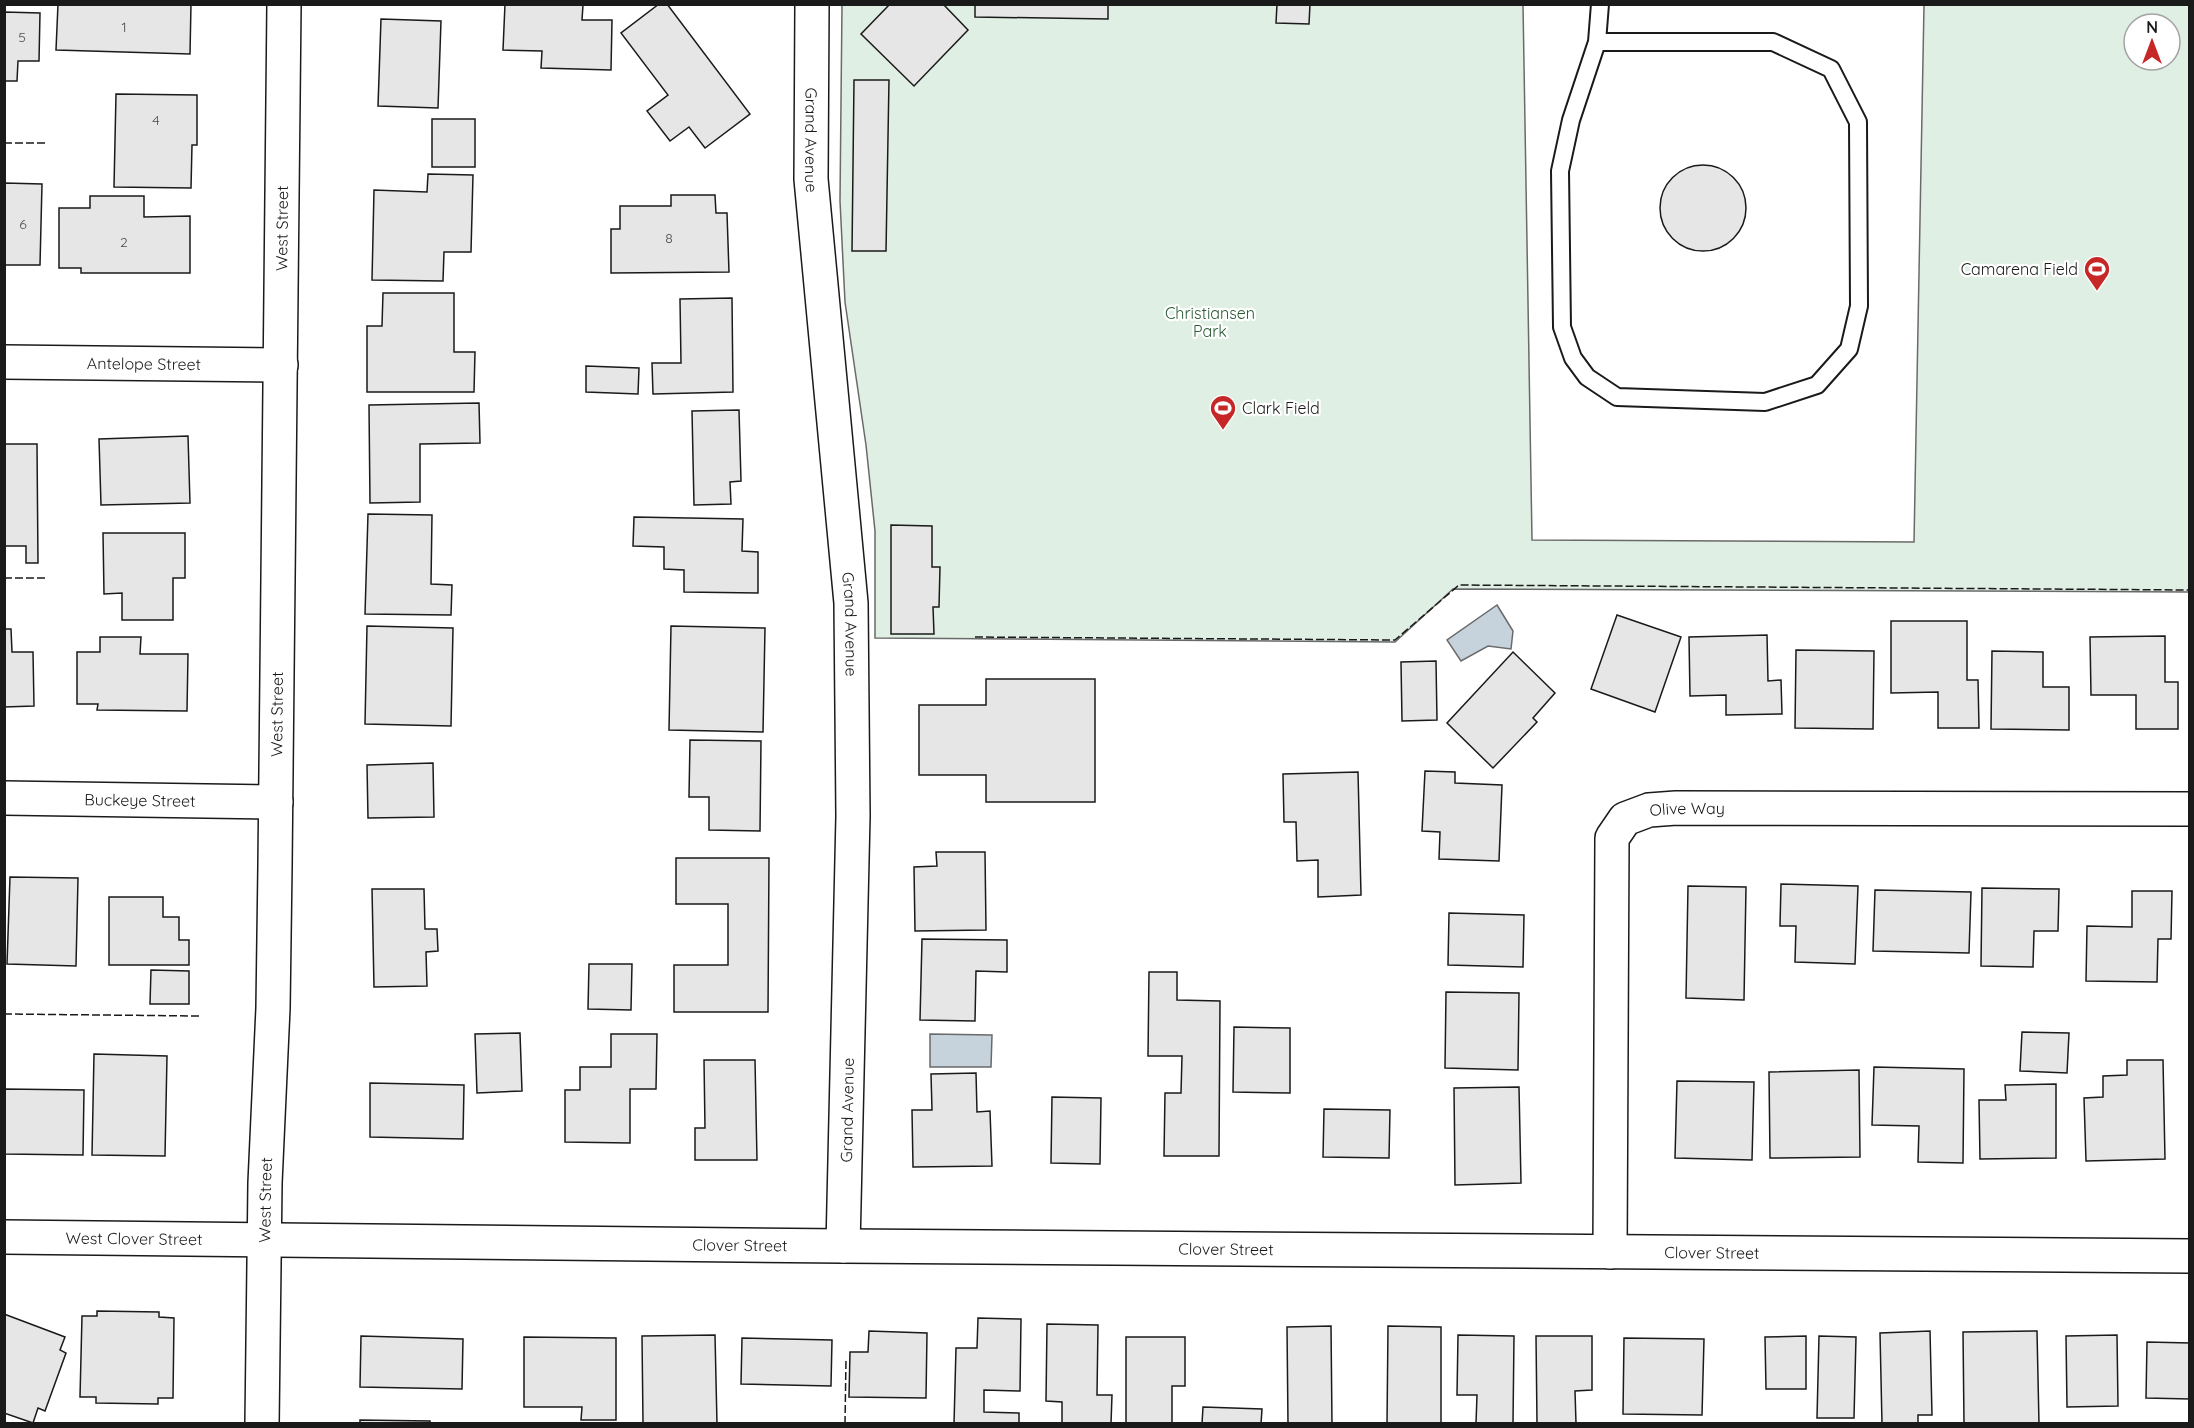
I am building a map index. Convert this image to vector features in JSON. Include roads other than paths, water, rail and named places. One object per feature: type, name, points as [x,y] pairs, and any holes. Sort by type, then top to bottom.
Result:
[{"type":"street","name":"West Street","points":[[262,1424],[266,1124],[273,1008],[284,4]]},
{"type":"street","name":"Grand Avenue","points":[[812,4],[811,179],[851,603],[854,816],[843,1246]]},
{"type":"street","name":"Antelope Street","points":[[4,362],[281,365]]},
{"type":"street","name":"Buckeye Street","points":[[4,798],[276,802]]},
{"type":"street","name":"Olive Way","points":[[1610,1252],[1612,838],[1625,819],[1650,810],[1676,808],[2190,809]]},
{"type":"street","name":"West Clover Street","points":[[4,1237],[264,1241]]},
{"type":"street","name":"Clover Street","points":[[264,1241],[2190,1256]]},
{"type":"lane","points":[[1598,42],[1773,42],[1831,69],[1858,122],[1858,306],[1848,349],[1816,385],[1764,402],[1617,397],[1587,377],[1573,358],[1562,327],[1560,171],[1571,120],[1598,42],[1600,4]]},
{"type":"place","name":"Camarena Field","points":[[2097,292]]},
{"type":"place","name":"Clark Field","points":[[1223,431]]},
{"type":"park label","name":"Christiansen Park","points":[[1210,322]]}]
